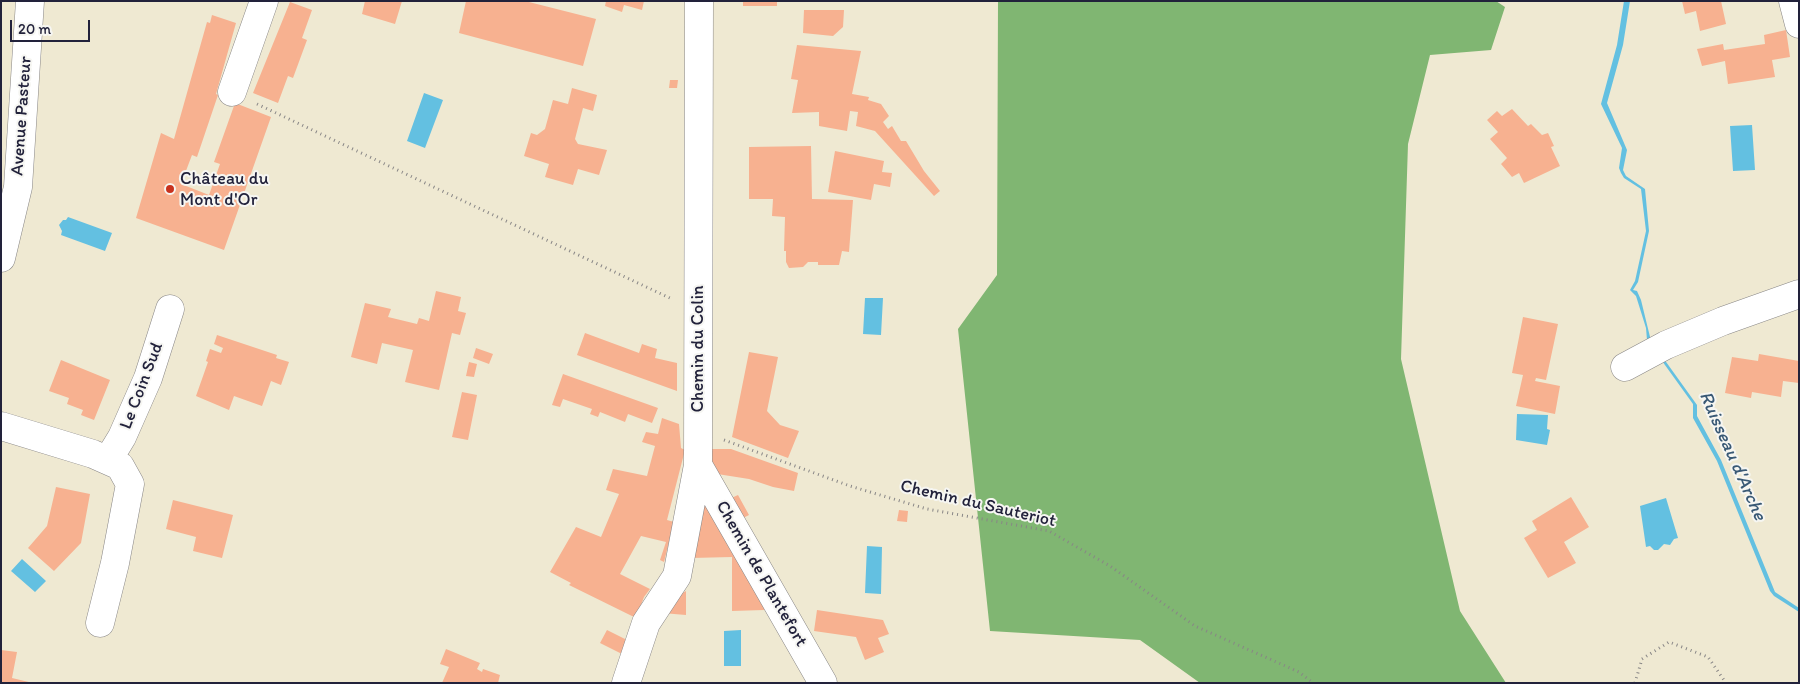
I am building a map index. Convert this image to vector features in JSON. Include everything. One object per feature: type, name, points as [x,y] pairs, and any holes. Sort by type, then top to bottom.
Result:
[{"type":"street","name":"Avenue Pasteur","points":[[1,258],[30,1]]},
{"type":"street","points":[[232,92],[264,1]]},
{"type":"street","name":"Chemin du Colin","points":[[626,683],[646,624],[678,576],[698,466],[699,1]]},
{"type":"street","points":[[1793,1],[1799,24]]},
{"type":"street","points":[[1645,356],[1722,321],[1799,294]]},
{"type":"street","name":"Le Coin Sud","points":[[108,460],[122,437],[148,378],[170,309]]},
{"type":"street","points":[[1,426],[108,460],[120,466],[130,484],[115,563],[100,623]]},
{"type":"street","name":"Chemin de Plantefort","points":[[698,466],[822,680]]},
{"type":"path","points":[[232,92],[698,310]]},
{"type":"path","name":"Chemin du Sauteriot","points":[[698,430],[850,486],[926,509],[1049,531],[1110,566],[1195,626],[1299,672],[1313,683]]},
{"type":"path","points":[[1636,683],[1642,658],[1669,642],[1708,657],[1726,683]]},
{"type":"green space","points":[[998,1],[1496,1],[1505,7],[1491,50],[1430,55],[1408,144],[1401,359],[1460,611],[1506,683],[1200,683],[1140,640],[990,631],[958,329],[997,275]]},
{"type":"water","points":[[1624,1],[1630,1],[1623,45],[1607,103],[1627,150],[1623,170],[1626,176],[1645,189],[1649,231],[1638,282],[1633,290],[1637,291],[1641,300],[1651,341],[1697,405],[1697,416],[1721,460],[1775,592],[1799,608],[1799,612],[1774,596],[1770,591],[1717,461],[1693,418],[1693,404],[1647,340],[1646,328],[1636,296],[1630,290],[1635,281],[1646,231],[1641,189],[1624,178],[1621,173],[1619,168],[1622,148],[1601,104],[1617,45]]},
{"type":"water","points":[[424,93],[443,100],[425,148],[407,141]]},
{"type":"water","points":[[1752,125],[1755,170],[1733,171],[1730,126]]},
{"type":"water","points":[[68,217],[112,233],[105,251],[61,235],[62,231],[59,225]]},
{"type":"water","points":[[865,298],[883,298],[881,335],[863,334]]},
{"type":"water","points":[[1517,414],[1548,415],[1547,429],[1550,430],[1547,445],[1516,440]]},
{"type":"water","points":[[1666,498],[1678,538],[1674,539],[1670,545],[1664,544],[1658,550],[1654,550],[1650,546],[1646,547],[1640,506]]},
{"type":"water","points":[[867,546],[882,547],[881,594],[865,593]]},
{"type":"water","points":[[22,559],[46,581],[35,592],[11,571]]},
{"type":"water","points":[[741,630],[741,666],[724,666],[724,631]]},
{"type":"building","points":[[365,1],[402,1],[395,24],[362,14]]},
{"type":"building","points":[[466,1],[525,1],[596,19],[583,66],[459,33]]},
{"type":"building","points":[[606,1],[644,1],[642,10],[624,5],[622,12],[605,6]]},
{"type":"building","points":[[743,1],[777,1],[777,6],[743,6]]},
{"type":"building","points":[[1682,1],[1721,1],[1726,24],[1700,31],[1696,11],[1685,14]]},
{"type":"building","points":[[290,2],[312,10],[302,38],[307,40],[293,78],[288,76],[278,103],[253,93]]},
{"type":"building","points":[[804,10],[844,10],[843,27],[833,36],[803,33]]},
{"type":"building","points":[[212,15],[236,23],[216,94],[218,95],[197,157],[192,155],[181,184],[209,195],[220,164],[214,162],[235,103],[271,117],[224,250],[136,218],[161,133],[174,139],[207,22],[210,23]]},
{"type":"building","points":[[1786,30],[1790,57],[1772,60],[1775,77],[1728,84],[1725,61],[1702,66],[1697,49],[1723,44],[1724,50],[1765,44],[1764,35]]},
{"type":"building","points":[[797,45],[861,51],[852,94],[869,97],[868,100],[881,104],[889,116],[883,122],[888,129],[892,126],[901,141],[906,141],[924,171],[940,191],[934,196],[875,131],[856,126],[858,112],[850,111],[847,131],[819,126],[819,112],[792,113],[798,80],[791,79]]},
{"type":"building","points":[[670,80],[678,80],[677,88],[669,88]]},
{"type":"building","points":[[572,88],[597,95],[593,111],[583,108],[575,139],[578,144],[607,150],[599,175],[578,169],[573,185],[545,177],[549,164],[524,156],[531,133],[537,135],[545,129],[553,100],[568,104]]},
{"type":"building","points":[[1512,109],[1528,126],[1531,124],[1542,135],[1548,133],[1554,146],[1551,147],[1560,166],[1524,183],[1519,173],[1512,177],[1501,164],[1507,158],[1490,139],[1498,132],[1487,120],[1497,111],[1502,116]]},
{"type":"building","points":[[811,146],[812,199],[853,200],[849,252],[842,251],[839,265],[818,265],[818,262],[808,262],[803,267],[789,268],[786,262],[786,251],[784,251],[785,217],[772,216],[773,199],[749,199],[749,147]]},
{"type":"building","points":[[835,151],[884,161],[882,172],[892,173],[890,187],[874,184],[871,200],[828,192]]},
{"type":"building","points":[[436,291],[461,297],[458,311],[466,313],[460,335],[452,333],[439,390],[405,382],[413,350],[382,343],[377,364],[351,357],[365,303],[391,309],[388,317],[417,324],[419,318],[429,321]]},
{"type":"building","points":[[1523,317],[1558,324],[1546,380],[1536,378],[1535,381],[1560,386],[1555,414],[1516,406],[1523,375],[1512,373]]},
{"type":"building","points":[[585,333],[639,353],[642,344],[657,349],[655,358],[677,363],[677,391],[577,355]]},
{"type":"building","points":[[217,335],[277,355],[276,358],[289,362],[281,385],[271,381],[262,406],[234,396],[229,410],[196,396],[208,362],[206,361],[210,349],[221,353],[223,348],[214,344]]},
{"type":"building","points":[[476,348],[493,354],[489,364],[473,358]]},
{"type":"building","points":[[749,352],[778,357],[767,411],[780,425],[799,431],[788,458],[732,437]]},
{"type":"building","points":[[1759,354],[1799,361],[1799,383],[1783,381],[1781,397],[1752,392],[1751,398],[1725,393],[1732,357],[1758,361]]},
{"type":"building","points":[[61,360],[110,380],[94,420],[81,415],[83,410],[67,404],[69,398],[49,391]]},
{"type":"building","points":[[469,362],[477,364],[474,377],[466,376]]},
{"type":"building","points":[[563,374],[658,408],[652,423],[628,414],[625,422],[600,412],[598,417],[590,414],[592,409],[563,399],[560,407],[552,405]]},
{"type":"building","points":[[462,392],[477,395],[468,440],[452,437]]},
{"type":"building","points":[[662,418],[679,424],[681,448],[685,450],[667,520],[674,522],[664,562],[660,560],[666,542],[641,536],[620,574],[650,589],[644,597],[636,618],[569,585],[571,583],[550,572],[576,527],[601,537],[619,494],[606,490],[613,469],[647,476],[655,446],[642,442],[646,432],[658,434]]},
{"type":"building","points":[[711,449],[731,449],[798,473],[794,491],[773,487],[749,479],[711,473]]},
{"type":"building","points":[[56,487],[90,494],[81,543],[54,571],[28,548],[47,526]]},
{"type":"building","points":[[738,495],[749,515],[739,520],[727,500]]},
{"type":"building","points":[[1571,497],[1589,527],[1564,542],[1576,563],[1548,578],[1524,538],[1537,530],[1532,521]]},
{"type":"building","points":[[173,500],[233,515],[222,558],[193,551],[196,537],[166,529]]},
{"type":"building","points":[[697,502],[711,502],[764,606],[764,610],[732,611],[732,557],[691,558]]},
{"type":"building","points":[[899,510],[908,511],[907,522],[897,521]]},
{"type":"building","points":[[686,591],[686,615],[662,613],[676,597]]},
{"type":"building","points":[[817,610],[883,620],[889,634],[878,638],[884,652],[865,660],[856,637],[814,631]]},
{"type":"building","points":[[607,630],[629,641],[624,655],[600,643]]},
{"type":"building","points":[[446,649],[480,663],[477,669],[482,672],[483,669],[500,675],[498,683],[442,683],[449,667],[440,664]]},
{"type":"building","points":[[1,650],[17,652],[12,678],[33,683],[1,683]]},
{"type":"place","name":"Château du Mont d'Or","points":[[170,189]]},
{"type":"water label","name":"Ruisseau d'Arche","points":[[1732,456]]}]
